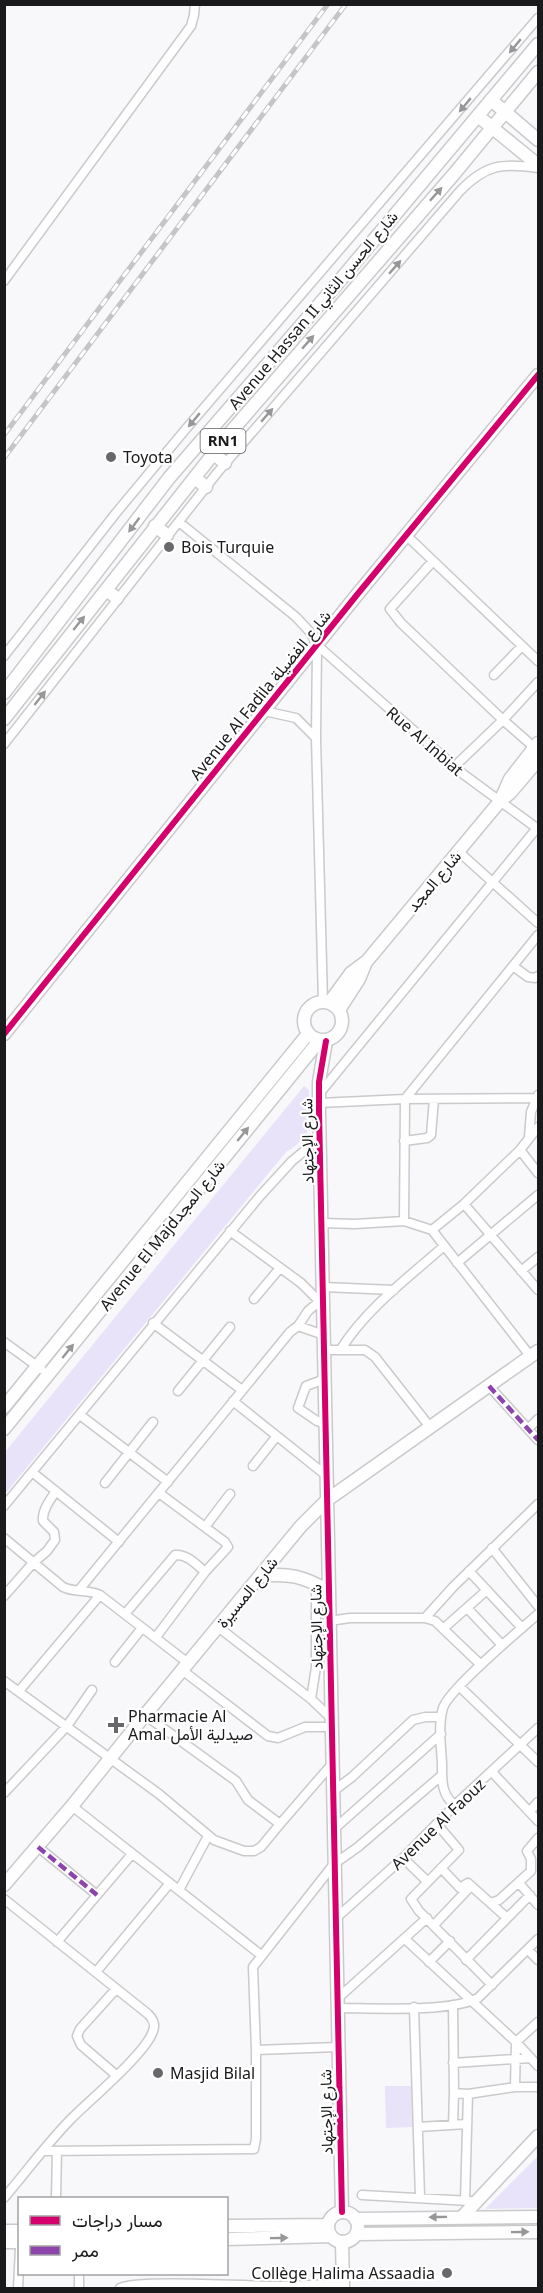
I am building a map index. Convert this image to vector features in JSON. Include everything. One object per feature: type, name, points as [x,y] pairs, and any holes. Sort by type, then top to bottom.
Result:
[{"type":"main road","name":"Avenue Hassan II شارع الحسن الثاني","points":[[4,693],[169,478],[336,285],[538,44]]},
{"type":"main road","name":"Avenue Hassan II شارع الحسن الثاني","points":[[4,719],[228,434],[492,129],[538,72]]},
{"type":"main road","points":[[491,100],[538,140]]},
{"type":"main road","points":[[478,116],[538,167]]},
{"type":"main road","name":"Avenue Al Fadila شارع الفضيلة","points":[[4,1034],[264,711],[315,642],[538,375]]},
{"type":"main road","points":[[214,454],[225,463]]},
{"type":"main road","points":[[195,478],[206,487]]},
{"type":"main road","points":[[155,526],[167,535]]},
{"type":"main road","points":[[106,590],[117,598]]},
{"type":"main road","name":"شارع المجد","points":[[330,1005],[351,973],[367,961],[501,800],[510,779],[537,750]]},
{"type":"main road","name":"شارع المجد","points":[[316,1003],[330,1005],[342,1023],[341,1029],[332,1039],[317,1038],[303,1020],[305,1013],[316,1003]]},
{"type":"main road","name":"شارع الإجتهاد","points":[[317,1038],[342,2212]]},
{"type":"main road","name":"Avenue El Majdشارع المجد","points":[[4,1407],[317,1038]]},
{"type":"main road","name":"Avenue El Majdشارع المجد","points":[[4,1429],[317,1038]]},
{"type":"main road","name":"شارع المسيرة","points":[[4,1885],[72,1806],[260,1576],[327,1500],[535,1354]]},
{"type":"main road","points":[[260,1576],[283,1574],[301,1577],[328,1591]]},
{"type":"main road","points":[[462,2217],[471,2201],[538,2136]]},
{"type":"main road","points":[[471,2201],[486,2217]]},
{"type":"main road","points":[[228,2226],[334,2234],[351,2240],[357,2234],[358,2229],[355,2219],[349,2214],[342,2212],[333,2216],[334,2234],[343,2286]]},
{"type":"main road","points":[[355,2219],[538,2217]]},
{"type":"main road","points":[[357,2234],[538,2232]]},
{"type":"main road","points":[[228,2239],[334,2234]]},
{"type":"street","points":[[4,281],[191,26],[195,15],[195,4]]},
{"type":"street","points":[[4,656],[170,448],[538,18]]},
{"type":"street","points":[[4,744],[225,463],[472,178],[490,168],[502,165],[538,167]]},
{"type":"street","name":"Rue Al Inbiat","points":[[179,522],[296,617],[315,642],[469,779],[538,829]]},
{"type":"street","points":[[406,535],[538,661]]},
{"type":"street","points":[[433,561],[390,609],[401,623],[537,750]]},
{"type":"street","points":[[315,642],[316,738],[330,1005]]},
{"type":"street","points":[[494,675],[522,646]]},
{"type":"street","points":[[455,766],[503,720],[538,682]]},
{"type":"street","points":[[264,711],[296,718],[316,738]]},
{"type":"street","points":[[319,1098],[538,829]]},
{"type":"street","points":[[458,851],[538,923]]},
{"type":"street","points":[[404,1221],[405,1099],[538,935]]},
{"type":"street","points":[[513,966],[532,978],[538,976]]},
{"type":"street","points":[[319,1098],[537,1098],[530,1116],[529,1137]]},
{"type":"street","points":[[404,1140],[427,1138],[431,1135],[434,1099]]},
{"type":"street","points":[[432,1230],[464,1204],[519,1150],[538,1127]]},
{"type":"street","points":[[4,1506],[230,1231],[292,1161],[320,1138]]},
{"type":"street","points":[[519,1150],[538,1173]]},
{"type":"street","points":[[457,1263],[538,1195]]},
{"type":"street","points":[[464,1204],[538,1290]]},
{"type":"street","points":[[322,1223],[355,1224],[404,1221],[432,1230],[457,1263],[535,1354]]},
{"type":"street","points":[[230,1231],[322,1296],[394,1290]]},
{"type":"street","points":[[341,1349],[353,1330],[444,1246]]},
{"type":"street","points":[[521,1271],[538,1257]]},
{"type":"street","points":[[255,1299],[280,1268]]},
{"type":"street","points":[[80,1590],[242,1390],[322,1296]]},
{"type":"street","points":[[153,1323],[242,1390]]},
{"type":"street","points":[[298,1326],[324,1335]]},
{"type":"street","points":[[178,1391],[230,1327]]},
{"type":"street","points":[[4,1342],[49,1375]]},
{"type":"street","points":[[325,1350],[365,1350],[375,1357],[430,1427]]},
{"type":"street","points":[[325,1379],[306,1386],[298,1408],[326,1424]]},
{"type":"street","points":[[489,1386],[538,1440]]},
{"type":"street","points":[[233,1401],[327,1476]]},
{"type":"street","points":[[80,1415],[168,1482]]},
{"type":"street","points":[[528,1429],[538,1419]]},
{"type":"street","points":[[105,1483],[153,1422]]},
{"type":"street","points":[[253,1466],[276,1437]]},
{"type":"street","points":[[32,1472],[119,1542]]},
{"type":"street","points":[[4,1596],[55,1540],[54,1532],[43,1521],[42,1516],[56,1491]]},
{"type":"street","points":[[156,1637],[205,1572],[228,1547],[225,1542],[159,1493]]},
{"type":"street","points":[[205,1527],[230,1494]]},
{"type":"street","points":[[425,1618],[469,1571],[538,1504]]},
{"type":"street","points":[[4,1538],[67,1590],[94,1592],[100,1595],[156,1637],[185,1666],[268,1737],[278,1738],[305,1727],[331,1722]]},
{"type":"street","points":[[492,1548],[538,1606]]},
{"type":"street","points":[[125,1614],[175,1555],[189,1558],[205,1572]]},
{"type":"street","points":[[469,1571],[522,1628]]},
{"type":"street","points":[[311,1699],[316,1667],[315,1583]]},
{"type":"street","points":[[444,1628],[487,1590]]},
{"type":"street","points":[[19,1691],[100,1595]]},
{"type":"street","points":[[467,1608],[502,1645]]},
{"type":"street","points":[[455,1805],[444,1793],[442,1775],[441,1717],[446,1700],[502,1645],[538,1614]]},
{"type":"street","points":[[329,1621],[350,1618],[425,1618],[439,1623],[481,1665]]},
{"type":"street","points":[[218,1627],[311,1699],[331,1722]]},
{"type":"street","points":[[114,1662],[142,1628]]},
{"type":"street","points":[[4,1681],[111,1757],[208,1836],[236,1849],[254,1851],[261,1847],[332,1764]]},
{"type":"street","points":[[460,1687],[538,1762]]},
{"type":"street","points":[[4,1793],[67,1726],[92,1690]]},
{"type":"street","points":[[145,1715],[236,1781],[248,1800],[280,1824]]},
{"type":"street","points":[[332,1792],[352,1777],[413,1720],[441,1717]]},
{"type":"street","name":"Avenue Al Faouz","points":[[335,1919],[403,1858],[455,1805],[538,1728]]},
{"type":"street","points":[[333,1830],[441,1734]]},
{"type":"street","points":[[492,1772],[538,1821]]},
{"type":"street","points":[[43,2151],[253,2150],[256,2139],[256,2050],[253,1967],[334,1864],[358,1847],[442,1775]]},
{"type":"street","points":[[530,1811],[538,1803]]},
{"type":"street","points":[[72,1806],[261,1955]]},
{"type":"street","points":[[437,1824],[459,1850],[411,1899],[419,1911],[492,1985]]},
{"type":"street","points":[[178,1890],[208,1836]]},
{"type":"street","points":[[491,1903],[499,1900],[531,1871],[531,1860],[527,1851],[538,1838]]},
{"type":"street","points":[[38,1847],[97,1895]]},
{"type":"street","points":[[57,1942],[132,1854]]},
{"type":"street","points":[[403,1858],[427,1881]]},
{"type":"street","points":[[441,1868],[458,1887],[462,1888],[468,1883],[506,1917]]},
{"type":"street","points":[[96,1972],[170,1883]]},
{"type":"street","points":[[519,1883],[538,1905]]},
{"type":"street","points":[[434,1925],[472,1886]]},
{"type":"street","points":[[466,1960],[530,1895]]},
{"type":"street","points":[[4,1899],[154,2021],[154,2027],[138,2053],[71,2119],[4,2198]]},
{"type":"street","points":[[337,2003],[427,1918]]},
{"type":"street","points":[[405,1939],[470,2002],[516,2042],[538,2066]]},
{"type":"street","points":[[337,2003],[414,2007],[470,2002],[492,1985],[538,1939]]},
{"type":"street","points":[[429,1962],[450,1941]]},
{"type":"street","points":[[528,1950],[538,1960]]},
{"type":"street","points":[[116,1989],[77,2036],[81,2045],[116,2075]]},
{"type":"street","points":[[453,2005],[453,2125]]},
{"type":"street","points":[[414,2007],[420,2197]]},
{"type":"street","points":[[515,2087],[516,2042],[538,2022]]},
{"type":"street","points":[[256,2050],[338,2047]]},
{"type":"street","points":[[453,2063],[531,2058]]},
{"type":"street","points":[[454,2093],[468,2094],[538,2086]]},
{"type":"street","points":[[362,2194],[471,2201],[467,2124],[468,2094]]},
{"type":"street","points":[[418,2127],[467,2124]]},
{"type":"street","points":[[56,2197],[57,2151]]},
{"type":"street","points":[[120,2289],[128,2286],[156,2285],[343,2286]]},
{"type":"shaded area","points":[[304,1086],[309,1090],[310,1118],[307,1133],[303,1139],[286,1152],[5,1494],[5,1452]]},
{"type":"shaded area","points":[[385,2086],[411,2086],[412,2127],[386,2128]]},
{"type":"shaded area","points":[[538,2156],[538,2208],[485,2209]]},
{"type":"railway","points":[[4,435],[328,4]]},
{"type":"railway","points":[[4,458],[346,4]]},
{"type":"marked path","points":[[489,1386],[538,1440]]},
{"type":"marked path","points":[[38,1847],[97,1895]]},
{"type":"cycle path","points":[[4,1034],[356,596],[538,375]]},
{"type":"cycle path","points":[[326,1041],[319,1082],[319,1111],[342,2212]]},
{"type":"place","name":"Toyota","points":[[111,457]]},
{"type":"place","name":"Bois Turquie","points":[[169,547]]},
{"type":"place","name":"Pharmacie Al Amal صيدلية الأمل","points":[[116,1725]]},
{"type":"place","name":"Masjid Bilal","points":[[158,2073]]},
{"type":"place","name":"Collège Halima Assaadia","points":[[447,2273]]}]
